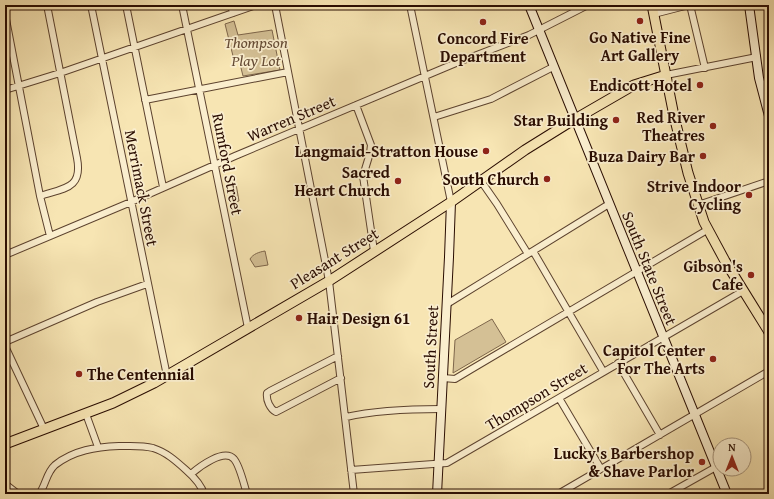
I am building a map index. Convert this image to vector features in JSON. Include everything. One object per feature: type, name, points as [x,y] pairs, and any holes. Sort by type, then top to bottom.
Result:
[{"type":"main road","points":[[653,9],[688,173],[698,205],[707,230],[769,332]]},
{"type":"main road","name":"Pleasant Street","points":[[5,444],[125,398],[167,376],[328,281],[451,202],[525,150],[634,85],[666,75]]},
{"type":"street","points":[[40,196],[73,183],[77,179],[79,172],[47,5]]},
{"type":"street","name":"Merrimack Street","points":[[92,5],[167,376]]},
{"type":"street","points":[[126,5],[163,187]]},
{"type":"street","name":"Rumford Street","points":[[182,5],[248,328]]},
{"type":"street","points":[[231,5],[233,13]]},
{"type":"street","points":[[5,90],[60,73],[256,5]]},
{"type":"street","points":[[275,5],[328,281],[346,417],[354,494]]},
{"type":"street","points":[[410,5],[451,202]]},
{"type":"street","name":"South State Street","points":[[529,5],[712,458]]},
{"type":"street","name":"Warren Street","points":[[5,256],[356,105],[538,30],[588,5]]},
{"type":"street","points":[[653,9],[689,5],[706,68]]},
{"type":"street","points":[[748,5],[759,78],[769,116]]},
{"type":"street","points":[[5,14],[40,196],[50,236]]},
{"type":"street","points":[[666,75],[757,58]]},
{"type":"street","points":[[434,117],[490,99],[553,67]]},
{"type":"street","points":[[145,100],[288,72]]},
{"type":"street","points":[[356,105],[371,145],[363,176],[374,251]]},
{"type":"street","points":[[481,181],[530,252],[568,311],[603,371]]},
{"type":"street","points":[[698,205],[769,181]]},
{"type":"street","name":"South Street","points":[[437,494],[451,202]]},
{"type":"street","points":[[447,304],[609,204]]},
{"type":"street","points":[[443,378],[455,378],[707,230]]},
{"type":"street","points":[[5,342],[97,302],[148,284]]},
{"type":"street","name":"Thompson Street","points":[[351,470],[447,463],[743,291]]},
{"type":"street","points":[[5,346],[44,429]]},
{"type":"street","points":[[338,356],[267,393],[269,404],[276,412],[341,378]]},
{"type":"street","points":[[618,363],[660,435]]},
{"type":"street","points":[[558,494],[769,371]]},
{"type":"street","points":[[559,398],[602,469]]},
{"type":"street","points":[[346,417],[359,414],[405,409],[441,409]]},
{"type":"street","points":[[86,414],[98,447]]},
{"type":"street","points":[[39,494],[44,487],[48,472],[54,466],[75,454],[98,447],[131,446],[153,448],[172,458],[191,474],[199,483],[204,494]]},
{"type":"street","points":[[191,474],[199,467],[210,461],[222,456],[229,456],[234,459],[237,465],[247,494]]},
{"type":"street","points":[[668,494],[712,470]]},
{"type":"street","name":"South State Street","points":[[720,477],[727,494]]},
{"type":"street","points":[[5,484],[18,494]]},
{"type":"green space","name":"Thompson Play Lot","points":[[234,21],[238,35],[272,30],[280,70],[243,76],[239,60],[234,60],[225,24]]},
{"type":"green space","points":[[236,184],[239,201],[235,202],[232,185]]},
{"type":"green space","points":[[265,251],[268,265],[255,267],[250,259],[256,254]]},
{"type":"green space","points":[[492,319],[506,342],[453,373],[455,340]]},
{"type":"place","name":"Go Native Fine Art Gallery","points":[[640,21]]},
{"type":"place","name":"Concord Fire Department","points":[[483,22]]},
{"type":"place","name":"Endicott Hotel","points":[[700,85]]},
{"type":"place","name":"Star Building","points":[[616,120]]},
{"type":"place","name":"Red River Theatres","points":[[713,126]]},
{"type":"place","name":"Langmaid-Stratton House","points":[[486,151]]},
{"type":"place","name":"Buza Dairy Bar","points":[[703,156]]},
{"type":"place","name":"South Church","points":[[547,179]]},
{"type":"place","name":"Sacred Heart Church","points":[[398,181]]},
{"type":"place","name":"Strive Indoor Cycling","points":[[749,195]]},
{"type":"place","name":"Gibson's Cafe","points":[[751,275]]},
{"type":"place","name":"Hair Design 61","points":[[299,318]]},
{"type":"place","name":"Capitol Center For The Arts","points":[[713,359]]},
{"type":"place","name":"The Centennial","points":[[79,374]]},
{"type":"place","name":"Lucky's Barbershop & Shave Parlor","points":[[702,462]]}]
